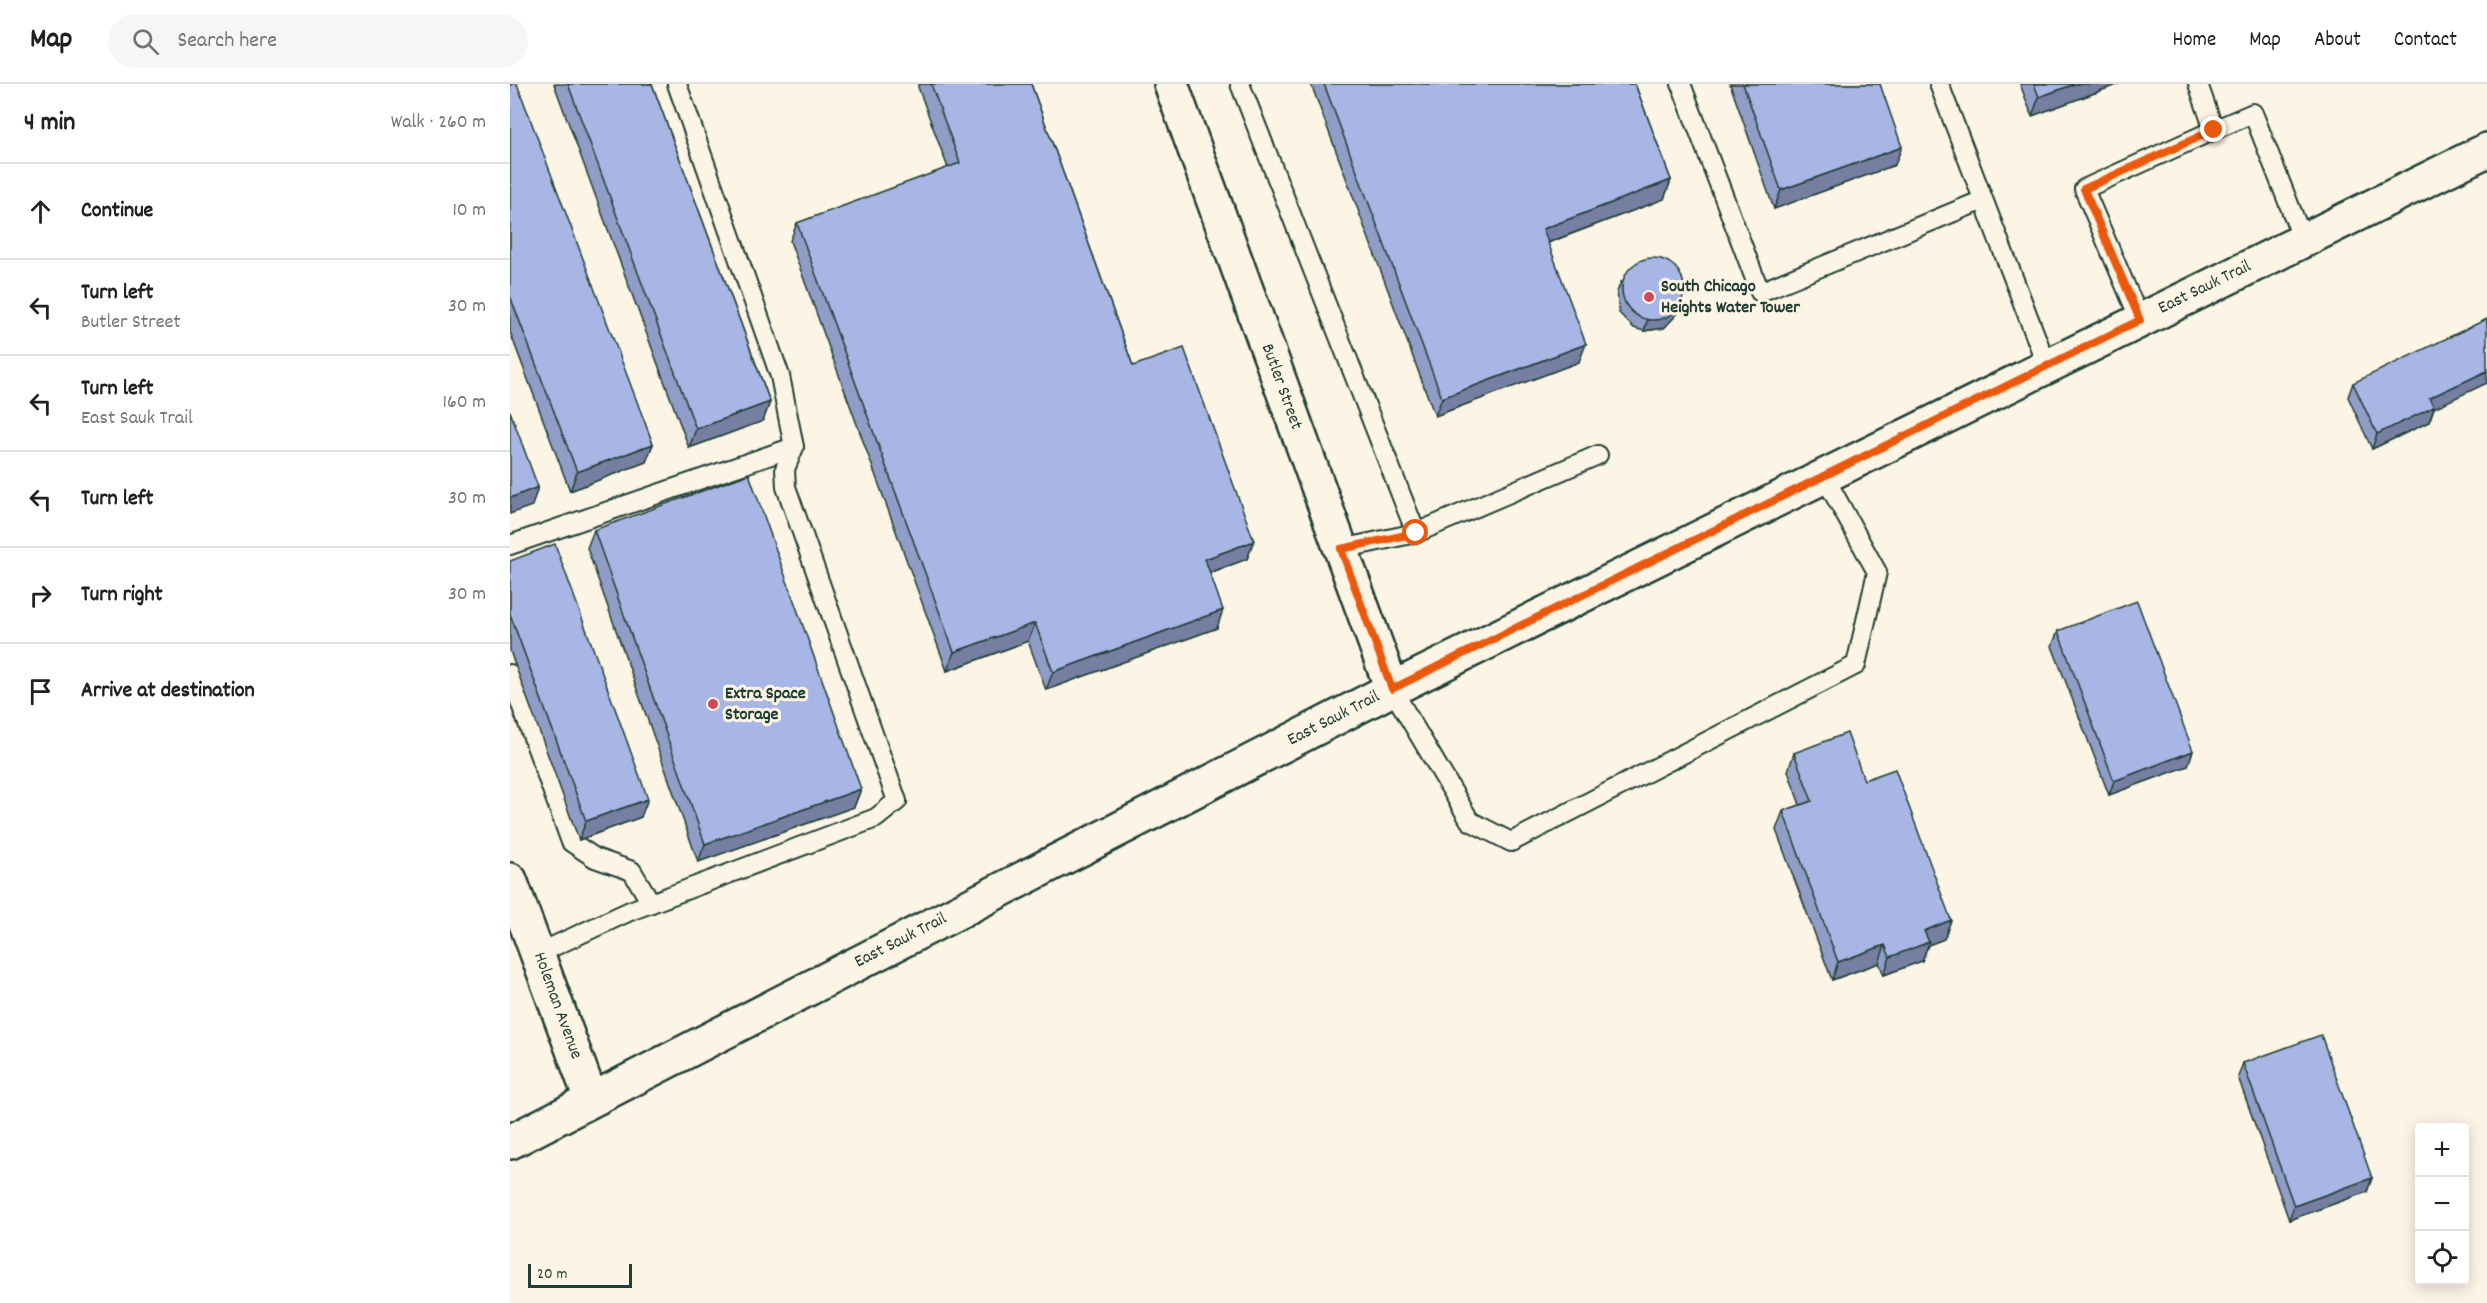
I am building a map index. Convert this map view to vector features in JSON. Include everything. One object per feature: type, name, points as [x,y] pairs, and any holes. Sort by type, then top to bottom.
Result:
[{"type":"main road","name":"Butler Street","points":[[1170,84],[1392,689]]},
{"type":"main road","name":"East Sauk Trail","points":[[510,1142],[1392,689],[2487,150]]},
{"type":"main road","name":"Holeman Avenue","points":[[510,880],[591,1099]]},
{"type":"lane","points":[[537,954],[651,903],[865,823],[876,818],[897,801],[786,487],[785,469],[794,447],[780,376],[677,84]]},
{"type":"lane","points":[[1240,84],[1416,533]]},
{"type":"lane","points":[[1682,84],[1761,292],[1983,200]]},
{"type":"lane","points":[[1939,84],[2047,366]]},
{"type":"lane","points":[[2198,84],[2214,130]]},
{"type":"lane","points":[[2140,320],[2084,189],[2253,113],[2303,240]]},
{"type":"lane","points":[[510,545],[794,447]]},
{"type":"lane","points":[[1341,549],[1416,533],[1598,455]]},
{"type":"lane","points":[[1392,689],[1470,821],[1511,842],[1856,665],[1877,572],[1824,476]]},
{"type":"lane","points":[[510,674],[571,842],[595,858],[632,871],[651,903]]},
{"type":"building","points":[[510,84],[517,84],[653,444],[577,472],[510,296]]},
{"type":"building","points":[[568,84],[652,84],[770,402],[696,429]]},
{"type":"building","points":[[931,84],[1031,84],[1133,366],[1184,348],[1254,541],[1205,559],[1223,610],[1053,672],[1035,623],[954,652],[797,223],[960,163]]},
{"type":"building","points":[[1324,84],[1635,84],[1671,180],[1543,229],[1586,344],[1442,398]]},
{"type":"building","points":[[1743,84],[1880,84],[1902,147],[1781,190]]},
{"type":"building","points":[[2034,84],[2075,84],[2039,97]]},
{"type":"building","name":"South Chicago Heights Water Tower","points":[[1647,258],[1659,258],[1675,267],[1682,277],[1684,289],[1682,301],[1675,311],[1659,320],[1647,320],[1636,315],[1627,306],[1622,295],[1622,283],[1627,272],[1636,263]]},
{"type":"building","points":[[2487,319],[2487,371],[2429,398],[2434,407],[2377,434],[2353,383]]},
{"type":"building","points":[[510,411],[538,487],[510,498]]},
{"type":"building","points":[[749,474],[861,789],[705,844],[594,530]]},
{"type":"building","points":[[555,544],[648,799],[586,821],[510,614],[510,561]]},
{"type":"building","points":[[2137,601],[2193,751],[2114,781],[2058,631]]},
{"type":"building","points":[[1847,733],[1864,780],[1895,769],[1951,920],[1924,931],[1929,942],[1890,957],[1885,945],[1838,962],[1783,811],[1812,801],[1794,753]]},
{"type":"building","points":[[2321,1035],[2372,1178],[2294,1206],[2243,1063]]},
{"type":"place","name":"South Chicago Heights Water Tower","points":[[1649,297]]},
{"type":"place","name":"Extra Space Storage","points":[[713,704]]},
{"type":"route","points":[[1416,533],[1341,549],[1392,689],[2140,320],[2084,189],[2214,130]]}]
